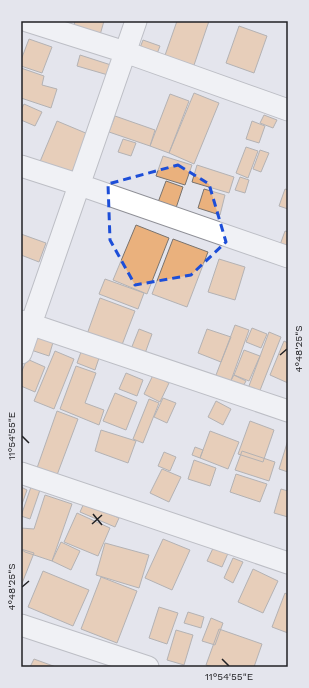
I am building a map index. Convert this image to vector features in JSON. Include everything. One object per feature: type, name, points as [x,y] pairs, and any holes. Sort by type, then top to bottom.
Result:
[{"type":"street","points":[[27,21],[125,52],[288,110]]},
{"type":"street","points":[[21,353],[26,323],[80,185],[136,21]]},
{"type":"street","points":[[21,166],[80,185],[288,258]]},
{"type":"street","points":[[26,323],[288,411]]},
{"type":"street","points":[[21,473],[288,563]]},
{"type":"street","points":[[21,625],[148,667]]},
{"type":"highlighted area","points":[[178,165],[209,184],[226,242],[191,275],[135,285],[110,240],[108,184]]},
{"type":"building","points":[[75,21],[104,21],[100,35],[74,26]]},
{"type":"building","points":[[177,21],[209,21],[192,71],[163,61]]},
{"type":"building","points":[[239,26],[267,36],[254,73],[226,63]]},
{"type":"building","points":[[29,39],[52,47],[42,73],[21,66],[21,60]]},
{"type":"building","points":[[143,40],[160,46],[155,59],[138,53]]},
{"type":"building","points":[[80,55],[111,65],[108,75],[77,66]]},
{"type":"building","points":[[21,68],[44,76],[42,85],[57,89],[51,108],[21,98]]},
{"type":"building","points":[[194,93],[219,103],[194,164],[169,153]]},
{"type":"building","points":[[170,94],[189,101],[169,153],[150,146]]},
{"type":"building","points":[[24,104],[42,112],[35,126],[21,120],[21,110]]},
{"type":"building","points":[[264,115],[277,120],[273,128],[260,123]]},
{"type":"building","points":[[115,116],[155,130],[150,146],[109,132]]},
{"type":"building","points":[[57,121],[88,134],[70,177],[39,164]]},
{"type":"building","points":[[252,121],[265,126],[259,143],[246,139]]},
{"type":"building","points":[[123,139],[136,143],[131,156],[118,152]]},
{"type":"building","points":[[246,147],[258,151],[248,178],[236,173]]},
{"type":"building","points":[[260,150],[269,153],[261,172],[253,169]]},
{"type":"building","points":[[163,156],[192,165],[185,185],[156,176]]},
{"type":"building","points":[[197,165],[234,177],[229,193],[192,182]]},
{"type":"building","points":[[240,177],[249,180],[245,193],[235,190]]},
{"type":"building","points":[[166,181],[183,187],[175,211],[157,205]]},
{"type":"building","points":[[204,189],[225,195],[220,215],[198,208]]},
{"type":"building","points":[[285,189],[288,190],[288,209],[279,206]]},
{"type":"building","points":[[136,225],[169,238],[147,294],[113,280]]},
{"type":"building","points":[[285,231],[288,232],[288,248],[280,245]]},
{"type":"building","points":[[21,234],[46,243],[39,262],[21,255]]},
{"type":"building","points":[[173,239],[208,252],[187,307],[152,294]]},
{"type":"building","points":[[219,259],[245,267],[235,300],[208,292]]},
{"type":"building","points":[[105,279],[144,293],[138,309],[99,294]]},
{"type":"building","points":[[100,298],[135,311],[120,350],[86,337]]},
{"type":"building","points":[[235,325],[249,330],[228,389],[213,383]]},
{"type":"building","points":[[252,328],[267,334],[261,348],[246,342]]},
{"type":"building","points":[[139,329],[152,334],[143,359],[129,354]]},
{"type":"building","points":[[207,329],[231,337],[221,362],[198,353]]},
{"type":"building","points":[[269,332],[281,337],[257,398],[246,394]]},
{"type":"building","points":[[36,333],[54,339],[49,356],[31,350]]},
{"type":"building","points":[[284,341],[288,343],[288,383],[270,375]]},
{"type":"building","points":[[244,350],[260,356],[249,381],[234,375]]},
{"type":"building","points":[[55,351],[74,359],[54,409],[34,401]]},
{"type":"building","points":[[81,352],[99,358],[95,370],[77,363]]},
{"type":"building","points":[[27,359],[45,367],[35,392],[21,386],[21,373]]},
{"type":"building","points":[[76,366],[96,373],[85,403],[104,410],[99,425],[60,409]]},
{"type":"building","points":[[126,373],[143,380],[137,396],[119,389]]},
{"type":"building","points":[[153,375],[169,383],[160,402],[144,394]]},
{"type":"building","points":[[234,375],[246,381],[240,392],[228,386]]},
{"type":"building","points":[[115,393],[137,402],[126,430],[103,421]]},
{"type":"building","points":[[163,398],[176,403],[167,423],[154,417]]},
{"type":"building","points":[[149,399],[159,403],[143,443],[133,439]]},
{"type":"building","points":[[216,401],[231,409],[223,425],[208,417]]},
{"type":"building","points":[[57,411],[78,419],[57,475],[37,468]]},
{"type":"building","points":[[250,421],[274,430],[263,462],[238,454]]},
{"type":"building","points":[[101,430],[136,441],[128,463],[95,451]]},
{"type":"building","points":[[210,431],[239,442],[228,469],[200,458]]},
{"type":"building","points":[[288,440],[288,472],[279,469]]},
{"type":"building","points":[[195,447],[203,450],[200,458],[192,455]]},
{"type":"building","points":[[242,451],[275,462],[269,481],[235,470]]},
{"type":"building","points":[[164,452],[176,457],[170,471],[158,466]]},
{"type":"building","points":[[194,460],[216,468],[210,486],[188,479]]},
{"type":"building","points":[[162,469],[181,477],[169,502],[150,493]]},
{"type":"building","points":[[236,474],[267,484],[260,502],[230,492]]},
{"type":"building","points":[[32,484],[41,487],[30,519],[21,516]]},
{"type":"building","points":[[21,487],[27,490],[21,507]]},
{"type":"building","points":[[281,489],[288,491],[288,517],[274,513]]},
{"type":"building","points":[[45,495],[72,504],[52,561],[25,552],[21,549],[21,528],[34,529]]},
{"type":"building","points":[[84,503],[119,518],[115,527],[80,512]]},
{"type":"building","points":[[77,513],[110,528],[98,556],[64,542]]},
{"type":"building","points":[[163,539],[190,550],[172,590],[145,578]]},
{"type":"building","points":[[61,542],[80,551],[71,570],[52,561]]},
{"type":"building","points":[[105,543],[149,555],[139,588],[96,575]]},
{"type":"building","points":[[215,544],[229,551],[222,567],[207,561]]},
{"type":"building","points":[[21,549],[34,553],[21,586]]},
{"type":"building","points":[[233,558],[243,562],[233,583],[224,578]]},
{"type":"building","points":[[253,569],[278,581],[263,613],[238,602]]},
{"type":"building","points":[[43,571],[89,590],[73,626],[28,607]]},
{"type":"building","points":[[101,577],[137,591],[117,643],[81,629]]},
{"type":"building","points":[[285,593],[288,595],[288,633],[272,627]]},
{"type":"building","points":[[159,607],[178,613],[167,644],[149,638]]},
{"type":"building","points":[[188,612],[204,617],[201,628],[184,623]]},
{"type":"building","points":[[211,618],[223,623],[215,645],[202,641]]},
{"type":"building","points":[[219,629],[262,644],[254,667],[213,667],[206,665]]},
{"type":"building","points":[[176,630],[193,635],[184,665],[167,660]]},
{"type":"building","points":[[34,659],[56,667],[30,667]]}]
